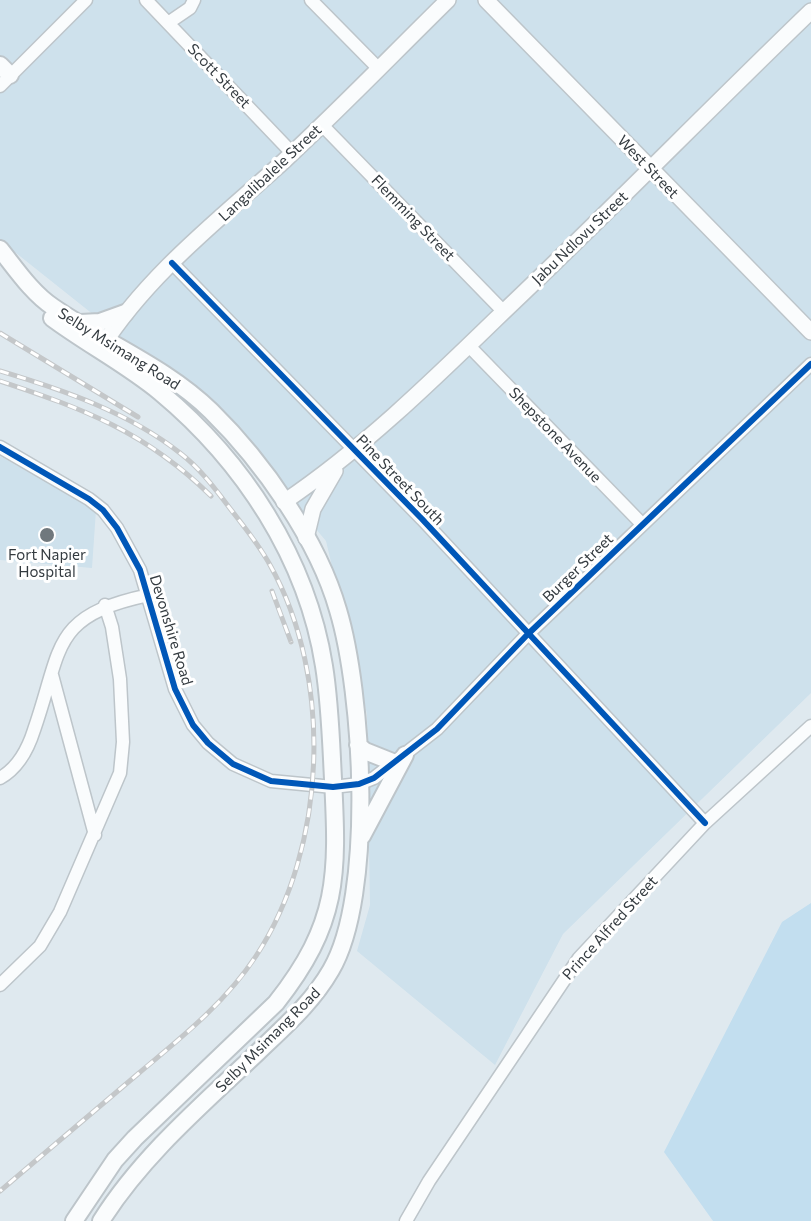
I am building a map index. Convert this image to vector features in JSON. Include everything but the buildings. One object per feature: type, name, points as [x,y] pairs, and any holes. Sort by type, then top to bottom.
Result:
[{"type":"main road","name":"Selby Msimang Road","points":[[0,249],[33,290],[52,306],[79,323],[191,419],[249,487],[285,546],[309,607],[324,664],[329,700],[337,836],[333,893],[321,933],[308,959],[276,1003],[116,1160],[74,1221]]},
{"type":"main road","name":"Selby Msimang Road","points":[[0,268],[41,310],[103,345],[162,373],[209,409],[238,441],[284,502],[306,538],[339,610],[356,712],[359,845],[349,928],[342,950],[322,985],[309,1002],[149,1158],[117,1196],[101,1221]]},
{"type":"main road","points":[[79,323],[100,322],[125,313]]},
{"type":"main road","points":[[358,745],[365,751],[400,759],[359,845]]},
{"type":"street","points":[[3,76],[86,0]]},
{"type":"street","name":"Scott Street","points":[[146,0],[292,153]]},
{"type":"street","points":[[168,23],[190,8],[194,0]]},
{"type":"street","points":[[311,0],[378,68]]},
{"type":"street","name":"Langalibalele Street","points":[[103,345],[125,313],[172,263],[322,125],[448,0]]},
{"type":"street","name":"West Street","points":[[486,0],[811,332]]},
{"type":"street","name":"Jabu Ndlovu Street","points":[[284,502],[349,454],[468,346],[811,11]]},
{"type":"street","name":"Flemming Street","points":[[322,125],[504,312]]},
{"type":"street","name":"Pine Street South","points":[[172,263],[349,454],[422,519],[527,635],[705,823]]},
{"type":"street","name":"Shepstone Avenue","points":[[468,346],[642,524]]},
{"type":"street","name":"Burger Street","points":[[359,784],[382,774],[462,705],[527,635],[811,363]]},
{"type":"street","name":"Devonshire Road","points":[[0,447],[74,489],[103,510],[134,555],[175,689],[193,725],[208,743],[233,764],[262,778],[290,785],[333,787],[359,784]]},
{"type":"street","name":"Jabu Ndlovu Street","points":[[306,538],[313,509],[349,454]]},
{"type":"street","points":[[0,778],[16,765],[30,742],[61,643],[70,629],[105,605],[148,595]]},
{"type":"street","points":[[0,985],[40,946],[60,912],[115,790],[123,750],[118,661],[112,627],[105,605]]},
{"type":"street","points":[[52,675],[95,835]]},
{"type":"street","name":"Prince Alfred Street","points":[[406,1221],[429,1181],[566,974],[705,823],[811,726]]},
{"type":"shaded area","points":[[0,0],[811,0],[811,693],[563,934],[495,1065],[357,951],[370,905],[367,714],[326,541],[222,417],[16,253],[0,249]]},
{"type":"shaded area","name":"Fort Napier Hospital","points":[[0,456],[96,510],[92,568],[0,560]]},
{"type":"shaded area","points":[[811,903],[811,1221],[713,1221],[664,1152],[782,922]]},
{"type":"railway","points":[[0,333],[138,417]]},
{"type":"railway","points":[[0,371],[71,394],[139,426],[188,459],[214,488],[266,558],[291,610],[305,659],[312,710],[314,763],[309,815],[297,865],[280,913],[244,973],[187,1033],[0,1191]]},
{"type":"railway","points":[[0,381],[59,402],[113,425],[162,455],[211,496]]},
{"type":"railway","points":[[272,591],[291,642]]},
{"type":"cycle path","points":[[172,263],[422,519],[705,823]]},
{"type":"cycle path","points":[[0,447],[89,499],[103,510],[117,528],[140,570],[175,689],[193,725],[208,743],[233,764],[271,781],[333,787],[359,784],[374,778],[437,729],[527,635],[811,364]]},
{"type":"place","name":"Fort Napier Hospital","points":[[47,535]]}]
